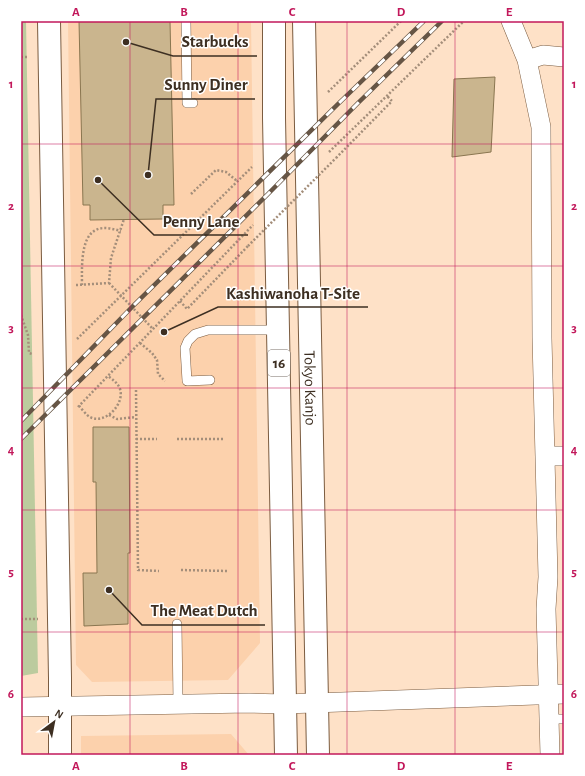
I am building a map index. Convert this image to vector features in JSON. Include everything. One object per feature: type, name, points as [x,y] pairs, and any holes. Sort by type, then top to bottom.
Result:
[{"type":"main road","points":[[49,21],[60,755]]},
{"type":"main road","name":"Tokyo Kanjo","points":[[274,21],[286,755]]},
{"type":"main road","name":"Tokyo Kanjo","points":[[304,21],[310,406],[318,755]]},
{"type":"street","points":[[511,21],[527,60],[541,127],[545,513],[556,577],[546,609],[556,694],[557,719],[550,755]]},
{"type":"street","points":[[527,60],[543,55],[564,57]]},
{"type":"street","points":[[545,456],[564,456]]},
{"type":"street","points":[[21,707],[178,704],[285,704],[556,694]]},
{"type":"lane","points":[[186,21],[188,103],[193,103]]},
{"type":"lane","points":[[210,380],[187,381],[185,348],[188,340],[195,334],[208,330],[278,330]]},
{"type":"lane","points":[[177,624],[178,704]]},
{"type":"path","points":[[326,95],[401,21]]},
{"type":"path","points":[[327,154],[464,21]]},
{"type":"path","points":[[180,301],[187,309],[190,307],[392,101],[387,96]]},
{"type":"path","points":[[74,340],[77,340],[254,165]]},
{"type":"path","points":[[191,194],[216,170],[226,172],[237,181]]},
{"type":"path","points":[[124,219],[111,258],[109,283],[153,329]]},
{"type":"path","points":[[74,410],[254,224]]},
{"type":"path","points":[[82,285],[83,257],[85,243],[89,234],[96,229],[105,228],[121,231]]},
{"type":"path","points":[[72,285],[109,283]]},
{"type":"path","points":[[21,315],[28,335],[29,353],[34,354]]},
{"type":"path","points":[[140,343],[152,353],[157,360],[158,374],[165,381]]},
{"type":"path","points":[[79,406],[90,417],[103,419],[109,415],[118,405],[121,391],[118,384],[108,376]]},
{"type":"path","points":[[136,390],[138,570],[159,571]]},
{"type":"path","points":[[109,415],[117,419],[136,417]]},
{"type":"path","points":[[136,439],[157,439]]},
{"type":"path","points":[[177,439],[225,439]]},
{"type":"path","points":[[181,570],[227,570]]},
{"type":"path","points":[[21,619],[44,619]]},
{"type":"shaded area","points":[[68,21],[251,21],[260,643],[228,680],[92,682],[76,665]]},
{"type":"shaded area","points":[[231,734],[249,755],[81,755],[81,736]]},
{"type":"green space","points":[[21,21],[26,21],[38,673],[21,676]]},
{"type":"building","points":[[79,21],[170,21],[174,205],[163,205],[163,219],[90,220],[90,205],[83,205]]},
{"type":"building","points":[[495,77],[491,152],[452,157],[454,79]]},
{"type":"building","points":[[93,427],[129,427],[130,553],[128,553],[128,624],[84,626],[83,573],[97,573],[96,482],[93,482]]},
{"type":"railway","points":[[21,421],[133,306],[424,21]]},
{"type":"railway","points":[[21,439],[442,21]]},
{"type":"place","name":"Starbucks","points":[[126,42]]},
{"type":"place","name":"Sunny Diner","points":[[148,175]]},
{"type":"place","name":"Penny Lane","points":[[98,180]]},
{"type":"place","name":"Kashiwanoha T-Site","points":[[164,332]]},
{"type":"place","name":"The Meat Dutch","points":[[109,590]]}]
